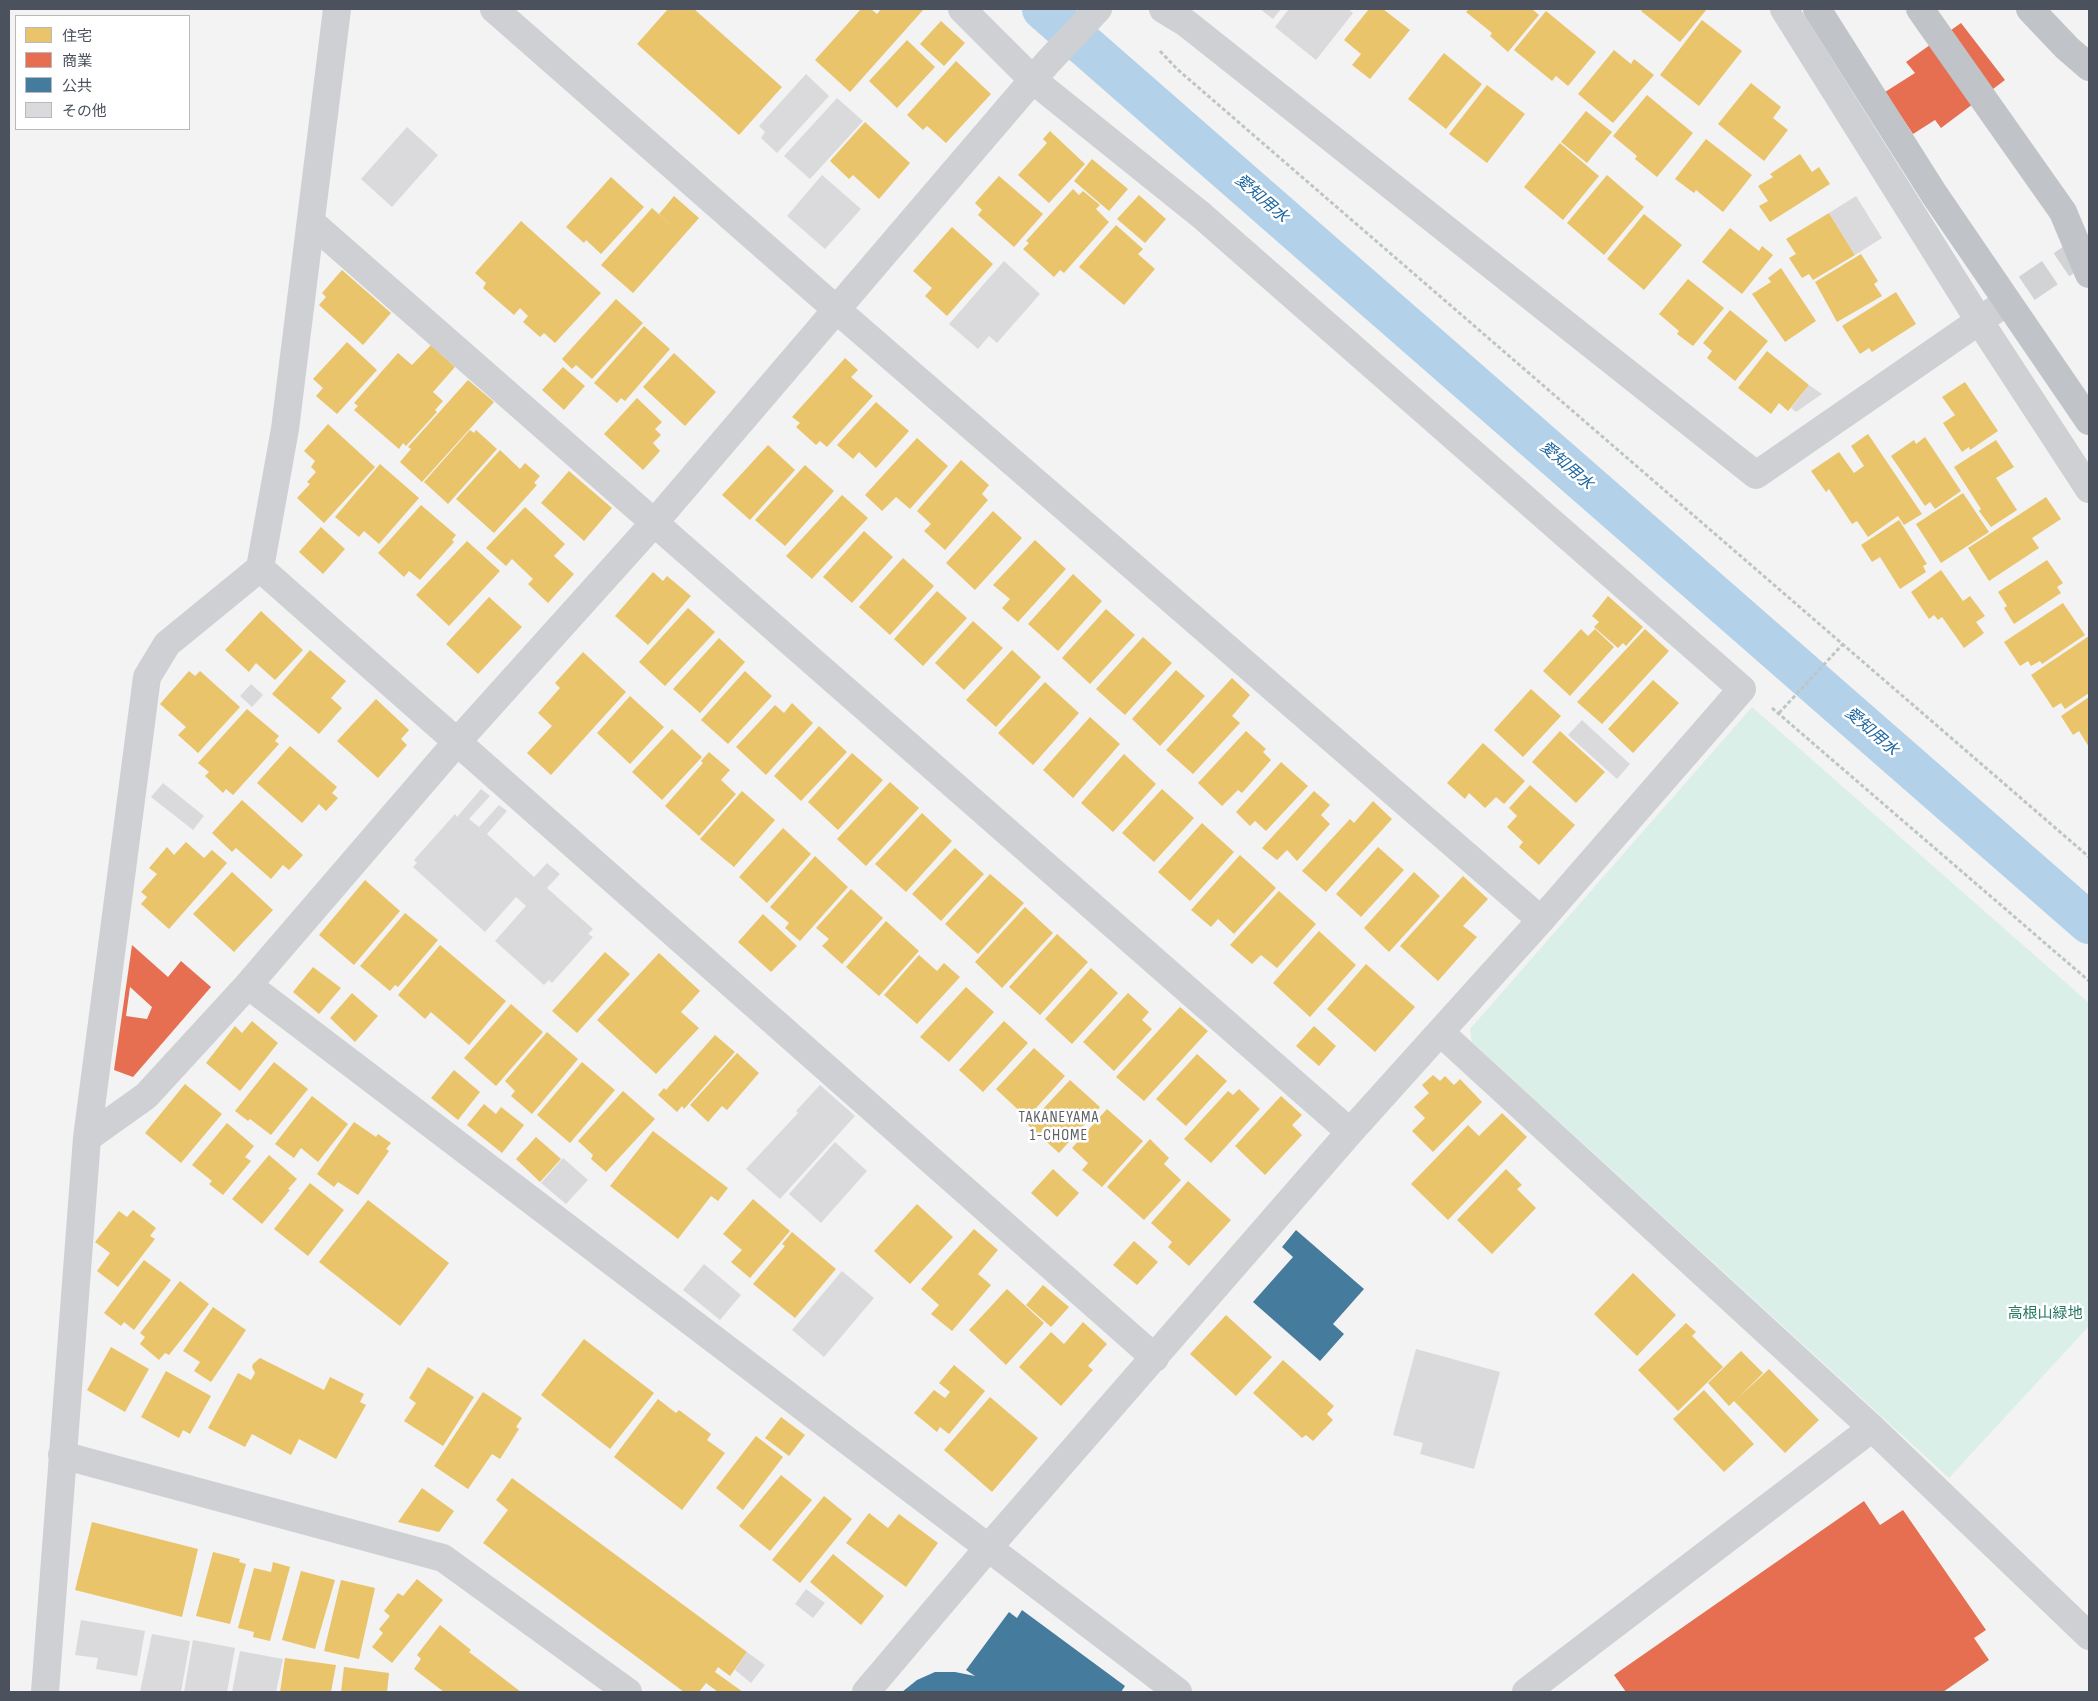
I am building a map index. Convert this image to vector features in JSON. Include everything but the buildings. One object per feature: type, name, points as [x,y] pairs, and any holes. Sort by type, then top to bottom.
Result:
[{"type":"highway","points":[[1817,9],[1934,194],[2089,421]]},
{"type":"highway","points":[[1920,9],[2062,212],[2089,274]]},
{"type":"highway","points":[[2030,9],[2066,48],[2089,67]]},
{"type":"street","points":[[45,1692],[87,1138],[147,677],[167,644],[260,568],[286,429],[337,9]]},
{"type":"street","points":[[494,9],[837,310],[1540,920]]},
{"type":"street","points":[[866,1692],[988,1548],[1350,1132],[1540,920],[1742,689],[1200,215],[1041,71],[962,9]]},
{"type":"street","points":[[87,1138],[146,1096],[248,985],[457,742],[654,523],[1041,71],[1098,9]]},
{"type":"street","points":[[1163,9],[1186,23],[1756,475],[1986,317]]},
{"type":"street","points":[[1784,9],[1986,317],[2089,489]]},
{"type":"street","points":[[312,224],[1350,1132]]},
{"type":"street","points":[[260,568],[1155,1358]]},
{"type":"street","points":[[248,985],[1178,1692]]},
{"type":"street","points":[[1440,1032],[1872,1428],[2089,1636]]},
{"type":"street","points":[[1526,1692],[1872,1428]]},
{"type":"street","points":[[62,1455],[443,1558],[628,1692]]},
{"type":"path","points":[[1159,50],[1177,69],[2089,857]]},
{"type":"path","points":[[1779,713],[1843,644]]},
{"type":"path","points":[[1742,689],[1764,701],[1779,713],[2089,981]]},
{"type":"green space","name":"高根山緑地","points":[[1752,707],[2089,1003],[2089,1326],[1949,1478],[1472,1042],[1470,1029]]},
{"type":"waterway","name":"愛知用水","points":[[1043,9],[2089,923]]},
{"type":"tunnel","points":[[1992,312],[2089,246]]},
{"type":"district","name":"TAKANEYAMA 1-CHOME","points":[[1059,1127]]}]
